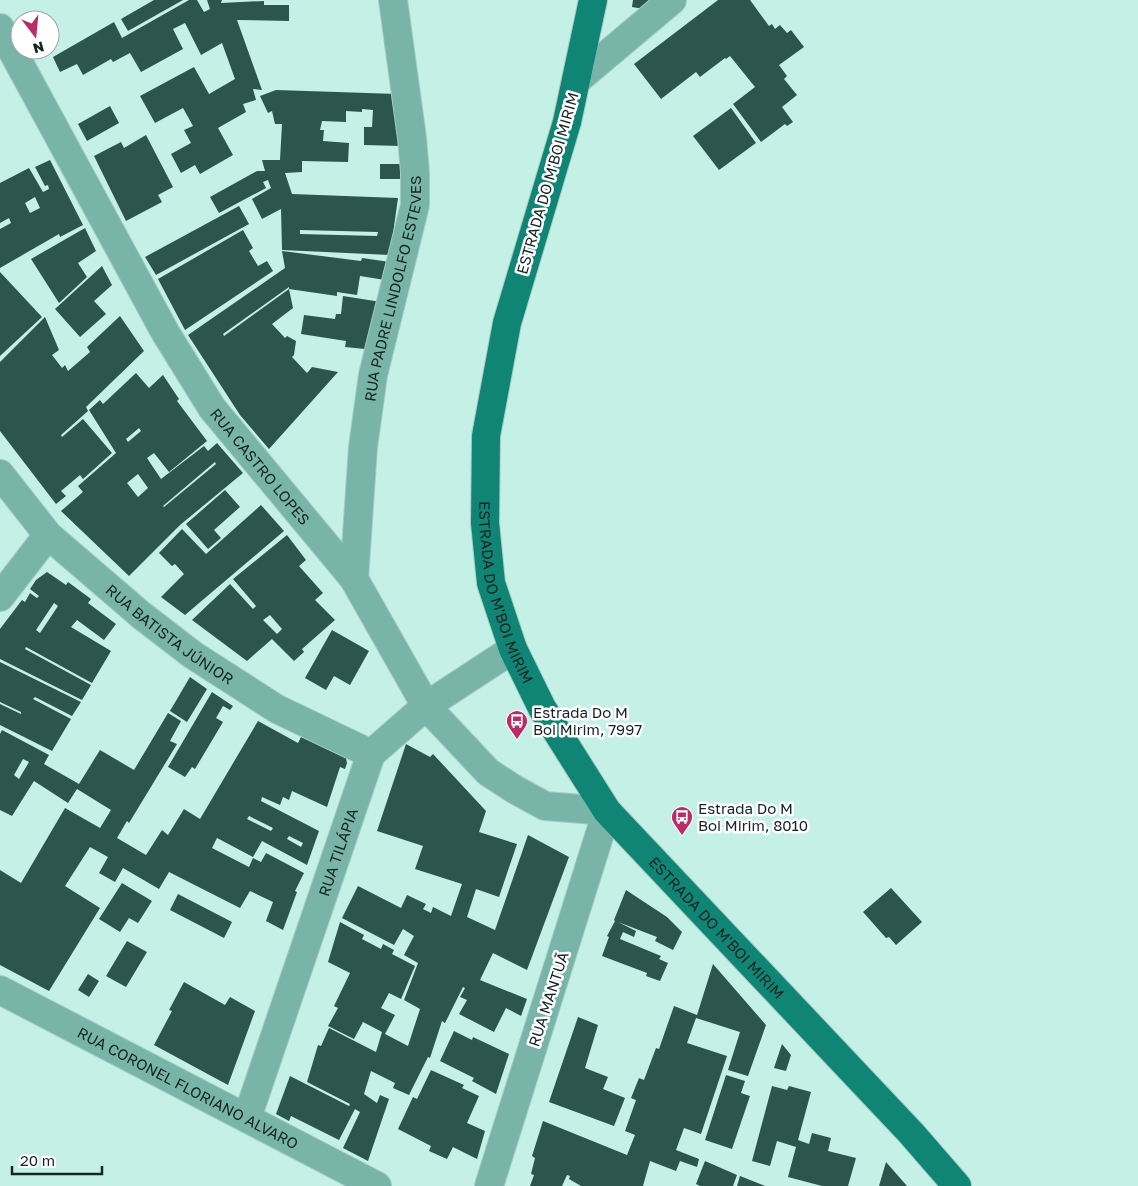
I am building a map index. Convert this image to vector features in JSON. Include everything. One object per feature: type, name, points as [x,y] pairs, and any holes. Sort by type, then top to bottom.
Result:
[{"type":"main road","name":"ESTRADA DO M'BOI MIRIM","points":[[593,0],[567,122],[507,323],[486,436],[485,523],[490,583],[513,649],[542,708],[607,811],[904,1126],[957,1186]]},
{"type":"street","name":"RUA PADRE LINDOLFO ESTEVES","points":[[354,579],[363,447],[373,375],[415,205],[412,138],[393,0]]},
{"type":"street","points":[[576,80],[672,0]]},
{"type":"street","name":"RUA CASTRO LOPES","points":[[0,28],[166,332],[212,408],[354,579],[426,706],[488,772],[514,789],[546,806],[607,811]]},
{"type":"street","name":"RUA BATISTA JÚNIOR","points":[[0,474],[48,535],[141,615],[193,655],[276,709],[371,754]]},
{"type":"street","points":[[0,596],[48,535]]},
{"type":"street","points":[[371,754],[426,706],[513,649]]},
{"type":"street","name":"RUA TILÁPIA","points":[[247,1118],[371,754]]},
{"type":"street","name":"RUA MANTUÃ","points":[[489,1186],[607,811]]},
{"type":"street","name":"RUA CORONEL FLORIANO ALVARO","points":[[0,990],[377,1186]]},
{"type":"building","points":[[154,0],[183,0],[128,31],[121,19]]},
{"type":"building","points":[[189,0],[197,0],[204,12],[210,9],[207,0],[222,0],[221,3],[264,1],[264,5],[289,5],[289,21],[237,20],[262,90],[253,89],[256,100],[243,104],[246,112],[218,128],[233,155],[200,174],[195,165],[181,173],[171,154],[191,143],[184,130],[193,126],[183,108],[155,123],[140,96],[194,67],[209,94],[235,79],[222,43],[201,55],[185,23],[173,29],[183,49],[141,72],[130,53],[113,62],[111,59],[83,75],[77,64],[60,72],[54,60],[60,60],[60,53],[114,22],[122,38]]},
{"type":"building","points":[[633,0],[660,0],[650,10],[632,7]]},
{"type":"building","points":[[718,0],[750,0],[769,26],[772,24],[775,29],[780,25],[787,33],[791,30],[804,47],[779,65],[787,76],[784,79],[797,95],[782,107],[793,122],[787,126],[785,124],[761,142],[733,104],[755,87],[730,56],[700,77],[696,72],[661,99],[634,64]]},
{"type":"building","points":[[276,90],[397,94],[401,146],[364,145],[364,127],[372,127],[373,110],[362,109],[362,112],[346,111],[346,122],[322,121],[320,130],[324,130],[323,141],[349,143],[348,162],[302,161],[302,172],[285,173],[292,194],[398,198],[390,255],[282,250],[281,209],[262,219],[252,199],[271,188],[268,180],[263,182],[266,188],[219,213],[210,197],[257,171],[265,171],[262,160],[280,160],[282,124],[275,124],[272,111],[268,113],[260,96]],"holes":[[[300,230],[378,232],[377,236],[300,234]]]},
{"type":"building","points":[[110,106],[119,123],[87,141],[78,124]]},
{"type":"building","points":[[731,108],[756,143],[719,170],[693,136]]},
{"type":"building","points":[[146,135],[173,187],[158,195],[162,202],[126,221],[94,156],[121,142],[124,148]]},
{"type":"building","points":[[50,160],[83,225],[60,237],[59,234],[0,268],[0,229],[11,223],[9,218],[0,223],[0,183],[29,168],[43,192],[49,189],[48,185],[45,186],[35,167]],"holes":[[[35,197],[40,208],[30,213],[25,203]]]},
{"type":"building","points":[[380,164],[401,164],[400,179],[380,179]]},
{"type":"building","points":[[239,206],[249,224],[156,275],[145,257]]},
{"type":"building","points":[[85,228],[96,251],[78,263],[87,277],[59,303],[31,259]]},
{"type":"building","points":[[243,230],[253,248],[249,251],[258,266],[267,261],[273,271],[185,330],[158,279]]},
{"type":"building","points":[[282,251],[361,261],[362,258],[390,262],[385,280],[360,276],[357,295],[337,292],[337,296],[289,289],[293,308],[272,324],[285,338],[287,336],[296,341],[292,357],[307,373],[312,367],[338,372],[269,449],[240,415],[188,335],[285,268]],"holes":[[[289,287],[289,289],[224,336],[223,334]]]},
{"type":"building","points":[[102,266],[112,285],[94,301],[106,314],[80,337],[55,309]]},
{"type":"building","points":[[0,272],[42,317],[0,356]]},
{"type":"building","points":[[343,296],[381,302],[365,349],[345,347],[346,341],[301,334],[304,315],[335,319],[336,314],[341,314]]},
{"type":"building","points":[[120,316],[144,351],[86,407],[88,411],[61,435],[62,437],[83,419],[112,453],[83,479],[80,475],[61,491],[66,496],[56,504],[0,431],[0,362],[45,317],[59,350],[52,355],[62,368],[65,365],[68,371],[90,352],[87,347]]},
{"type":"building","points":[[136,373],[149,388],[163,375],[179,399],[177,401],[207,441],[169,472],[154,453],[147,458],[161,479],[204,446],[208,451],[217,443],[243,473],[180,525],[129,576],[61,511],[83,492],[78,486],[116,453],[89,410],[100,400],[103,404]],"holes":[[[139,428],[141,431],[128,442],[126,439]],[[215,462],[216,464],[163,506]],[[138,474],[148,488],[138,497],[127,483]]]},
{"type":"building","points":[[225,490],[240,507],[214,530],[221,538],[208,549],[186,524]]},
{"type":"building","points":[[261,505],[284,531],[185,615],[161,597],[184,574],[175,564],[172,566],[159,553],[182,529],[206,554]]},
{"type":"building","points":[[287,535],[306,560],[299,566],[323,593],[315,600],[335,620],[302,649],[304,652],[294,661],[272,639],[247,661],[192,620],[230,584],[253,609],[256,606],[233,579]],"holes":[[[270,615],[282,629],[277,634],[263,620]]]},
{"type":"building","points":[[47,572],[66,585],[68,582],[91,599],[88,603],[116,624],[104,640],[77,620],[71,627],[111,651],[92,683],[26,647],[25,649],[91,685],[82,700],[0,659],[0,629],[22,600],[25,602],[30,593],[37,598],[39,596],[30,589],[36,580]],"holes":[[[54,603],[58,606],[40,633],[36,630]]]},
{"type":"building","points":[[332,630],[369,651],[350,685],[334,676],[326,690],[305,678]]},
{"type":"building","points":[[0,662],[81,702],[72,716],[35,697],[33,699],[71,719],[52,751],[0,725],[0,704],[21,714],[21,712],[0,702]]},
{"type":"building","points":[[190,677],[207,689],[187,722],[170,711]]},
{"type":"building","points":[[212,692],[233,706],[230,710],[223,706],[216,718],[223,722],[195,769],[192,767],[185,777],[168,767]]},
{"type":"building","points":[[168,713],[181,721],[170,741],[177,744],[129,823],[127,821],[117,838],[146,855],[162,830],[168,835],[184,809],[200,819],[258,721],[298,743],[301,737],[346,758],[347,763],[345,769],[340,767],[327,807],[292,791],[289,800],[283,797],[280,805],[262,797],[261,801],[319,831],[307,865],[262,841],[253,857],[217,838],[212,848],[249,867],[253,858],[261,862],[266,853],[304,873],[295,891],[297,892],[283,930],[266,921],[273,902],[250,891],[240,908],[169,872],[159,889],[123,868],[115,882],[99,873],[108,857],[90,847],[65,886],[100,908],[49,991],[0,965],[0,870],[21,883],[65,808],[100,828],[111,810],[77,789],[68,803],[34,781],[12,816],[0,810],[0,734],[2,730],[49,755],[44,764],[79,784],[100,750],[134,770]],"holes":[[[23,759],[29,762],[19,779],[14,775]],[[249,816],[273,828],[271,831],[247,819]],[[289,836],[303,843],[301,847],[287,839]]]},
{"type":"building","points":[[406,744],[430,757],[433,754],[486,811],[479,832],[517,844],[499,897],[476,889],[467,917],[495,930],[528,835],[569,857],[527,970],[493,953],[480,980],[527,999],[521,1016],[506,1008],[494,1032],[459,1014],[467,1000],[460,997],[465,988],[463,987],[445,1023],[442,1021],[430,1058],[428,1057],[409,1095],[393,1088],[395,1083],[371,1071],[364,1094],[377,1103],[380,1095],[389,1099],[368,1161],[343,1148],[360,1112],[355,1109],[339,1140],[291,1116],[289,1121],[276,1114],[290,1076],[349,1106],[350,1104],[307,1082],[318,1045],[321,1046],[329,1028],[376,1052],[382,1032],[363,1022],[354,1039],[328,1026],[338,1008],[334,1006],[350,973],[328,962],[340,922],[364,935],[362,939],[381,949],[383,944],[394,950],[392,954],[415,966],[401,999],[389,993],[381,1008],[395,1015],[385,1034],[408,1046],[420,1009],[404,1000],[418,963],[404,955],[414,936],[403,929],[394,945],[342,918],[358,886],[401,908],[407,895],[426,904],[423,909],[431,913],[433,907],[451,916],[462,884],[415,869],[423,846],[377,831]]},
{"type":"building","points":[[122,883],[152,901],[138,923],[129,918],[120,932],[99,919]]},
{"type":"building","points":[[891,888],[922,922],[896,945],[889,937],[886,938],[863,912]]},
{"type":"building","points":[[626,890],[667,917],[682,932],[673,950],[655,941],[657,937],[618,922],[636,931],[634,937],[623,932],[620,939],[661,956],[659,959],[668,963],[660,981],[646,976],[647,973],[602,956],[609,937],[607,936],[615,921]]},
{"type":"building","points":[[178,894],[232,922],[224,938],[170,910]]},
{"type":"building","points":[[127,941],[147,952],[126,987],[106,976]]},
{"type":"building","points":[[713,964],[766,1025],[748,1076],[728,1070],[740,1032],[696,1018],[687,1043],[727,1056],[701,1134],[684,1128],[676,1150],[699,1159],[697,1167],[680,1161],[676,1171],[650,1161],[643,1186],[581,1186],[569,1179],[570,1176],[567,1175],[562,1186],[530,1186],[534,1175],[531,1174],[535,1158],[532,1156],[543,1121],[627,1155],[635,1135],[625,1131],[636,1100],[631,1098],[639,1078],[644,1080],[656,1048],[659,1049],[674,1006],[697,1015]]},
{"type":"building","points":[[88,974],[99,981],[89,997],[78,990]]},
{"type":"building","points":[[184,982],[225,1005],[230,997],[255,1011],[228,1085],[154,1045],[172,1011],[169,1010]]},
{"type":"building","points":[[578,1017],[598,1025],[585,1068],[608,1077],[603,1089],[625,1098],[614,1126],[549,1102]]},
{"type":"building","points":[[454,1031],[472,1040],[473,1037],[509,1054],[496,1094],[472,1081],[474,1078],[440,1061]]},
{"type":"building","points":[[782,1044],[791,1055],[786,1071],[774,1068]]},
{"type":"building","points":[[431,1070],[464,1085],[462,1088],[479,1096],[467,1123],[485,1131],[477,1159],[453,1147],[447,1159],[429,1151],[431,1146],[398,1129],[413,1097],[417,1099]]},
{"type":"building","points":[[726,1075],[745,1081],[741,1093],[750,1096],[732,1149],[705,1140]]},
{"type":"building","points":[[772,1086],[787,1090],[789,1086],[811,1092],[798,1140],[809,1144],[812,1133],[831,1138],[828,1151],[856,1158],[848,1186],[822,1186],[788,1177],[796,1147],[777,1141],[770,1166],[752,1161]]},
{"type":"building","points":[[705,1161],[737,1175],[733,1186],[700,1186],[696,1184]]},
{"type":"building","points":[[886,1162],[907,1186],[879,1186]]},
{"type":"building","points":[[740,1176],[765,1186],[737,1186]]},
{"type":"place","name":"Estrada Do M Boi Mirim, 7997","points":[[517,740]]},
{"type":"place","name":"Estrada Do M Boi Mirim, 8010","points":[[682,836]]}]
